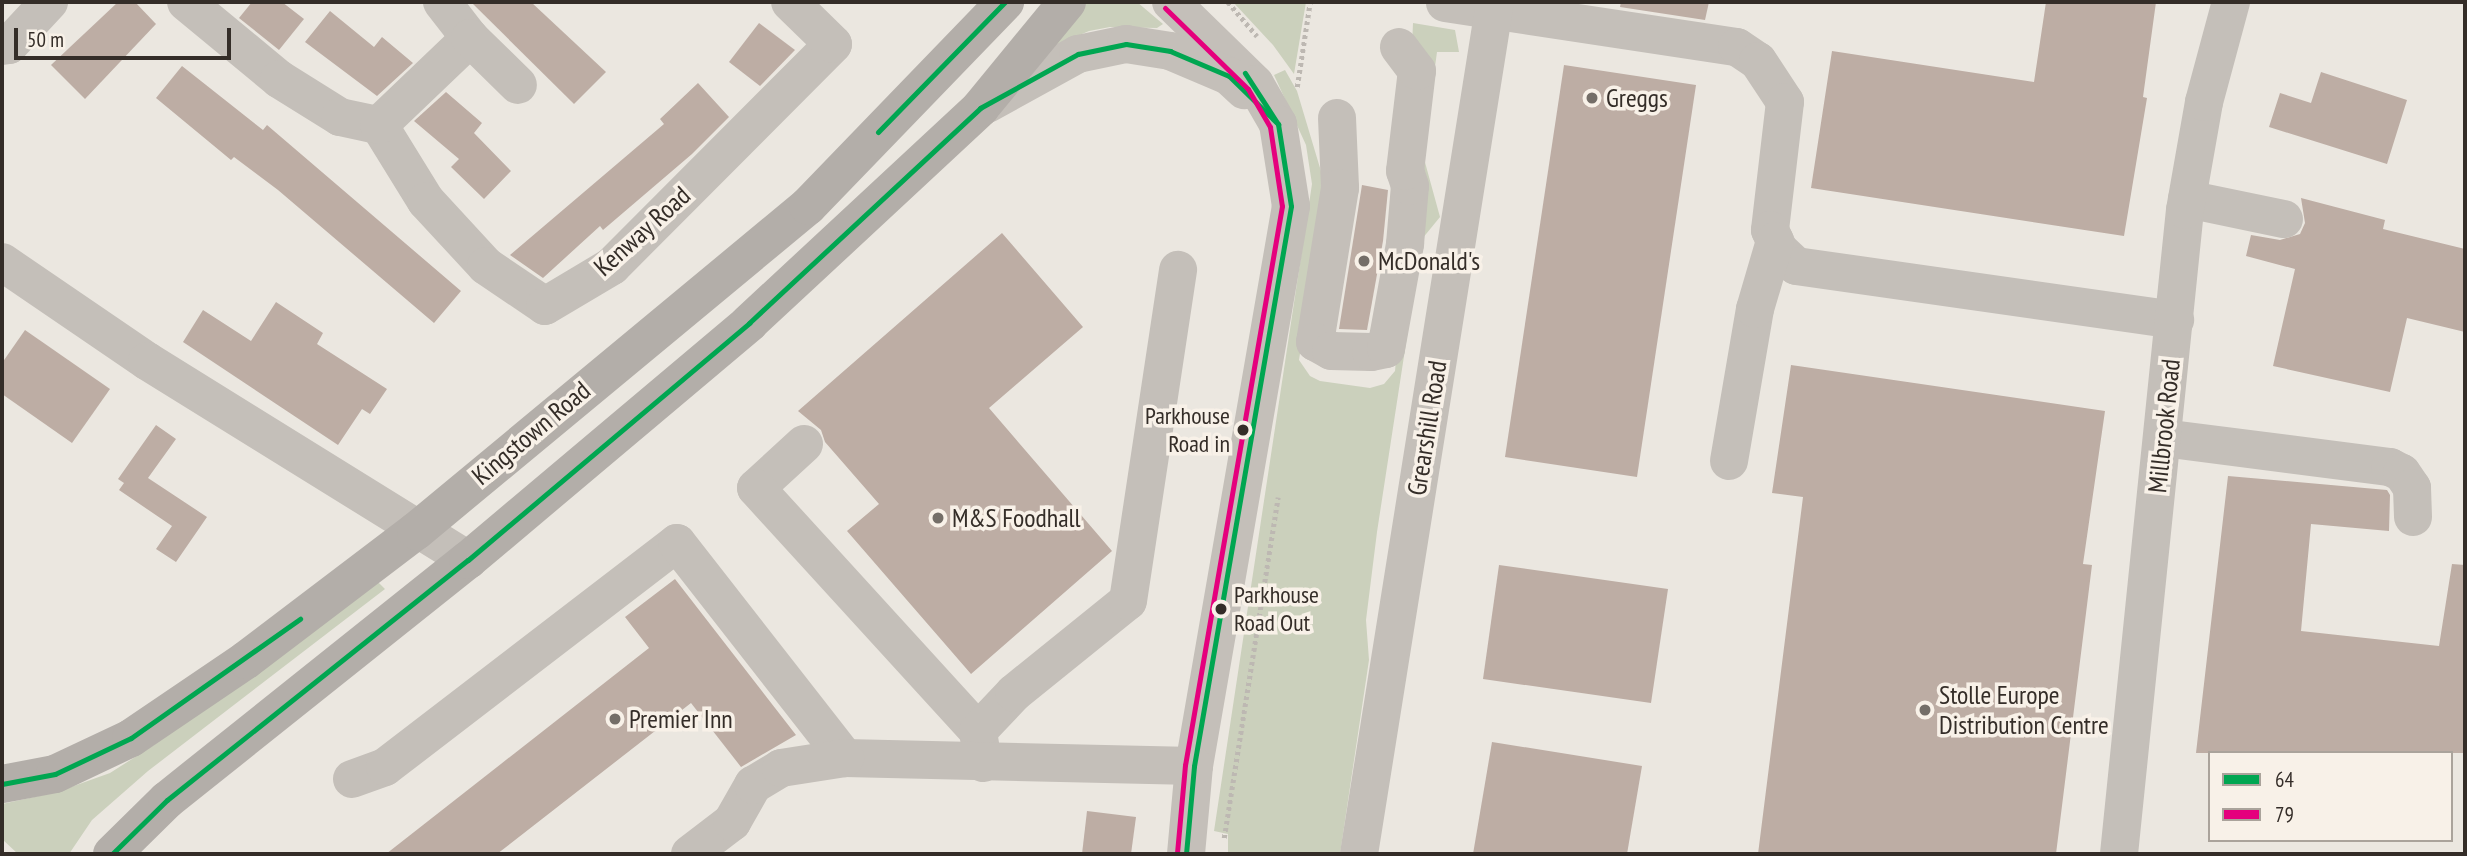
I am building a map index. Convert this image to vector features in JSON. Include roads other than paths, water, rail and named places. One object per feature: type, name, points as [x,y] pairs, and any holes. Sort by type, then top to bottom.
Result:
[{"type":"main road","name":"Kingstown Road","points":[[2,784],[55,774],[131,738],[246,660],[416,531],[808,206],[1005,2]]},
{"type":"main road","points":[[112,854],[167,800],[299,690],[468,560],[749,323],[980,108],[1067,2]]},
{"type":"street","points":[[2,47],[9,45],[50,2]]},
{"type":"street","points":[[186,2],[279,79],[340,117],[379,125],[470,38]]},
{"type":"street","points":[[442,2],[470,38],[518,85]]},
{"type":"street","name":"Kenway Road","points":[[379,125],[426,201],[477,257],[545,306],[612,266],[834,44],[789,2]]},
{"type":"street","points":[[1171,2],[1222,48],[1255,84],[1278,124],[1291,206],[1194,766],[1186,854]]},
{"type":"street","points":[[1193,2],[1222,48]]},
{"type":"street","name":"Millbrook Road","points":[[2119,854],[2187,198],[2204,102],[2231,2]]},
{"type":"street","points":[[1445,3],[1495,5],[1737,47],[1758,61],[1785,102],[1770,230],[1775,241],[1796,266],[1820,272],[2175,320]]},
{"type":"street","name":"Grearshill Road","points":[[1359,854],[1495,5]]},
{"type":"street","points":[[980,108],[1078,54],[1126,44],[1170,51],[1229,76],[1278,124]]},
{"type":"street","points":[[1337,118],[1339,188],[1315,342],[1331,351],[1387,349],[1405,244],[1410,187],[1405,171],[1417,71],[1399,47]]},
{"type":"street","points":[[2187,198],[2284,219]]},
{"type":"street","points":[[1729,461],[1755,309],[1775,241]]},
{"type":"street","points":[[2,262],[147,361],[416,531],[468,560]]},
{"type":"street","points":[[980,747],[1014,693],[1128,601],[1178,270]]},
{"type":"street","points":[[2163,438],[2390,467],[2402,473],[2412,488],[2413,517]]},
{"type":"street","points":[[804,444],[756,488],[980,747]]},
{"type":"street","points":[[352,779],[385,767],[677,544],[845,758]]},
{"type":"street","points":[[690,854],[732,822],[752,785],[781,768],[845,758],[980,747],[1194,766]]},
{"type":"place","name":"Greggs","points":[[1592,98]]},
{"type":"place","name":"McDonald's","points":[[1364,261]]},
{"type":"place","name":"Parkhouse Road in","points":[[1243,430]]},
{"type":"place","name":"M&S Foodhall","points":[[938,518]]},
{"type":"place","name":"Parkhouse Road Out","points":[[1221,609]]},
{"type":"place","name":"Stolle Europe Distribution Centre","points":[[1925,710]]},
{"type":"place","name":"Premier Inn","points":[[615,719]]}]
